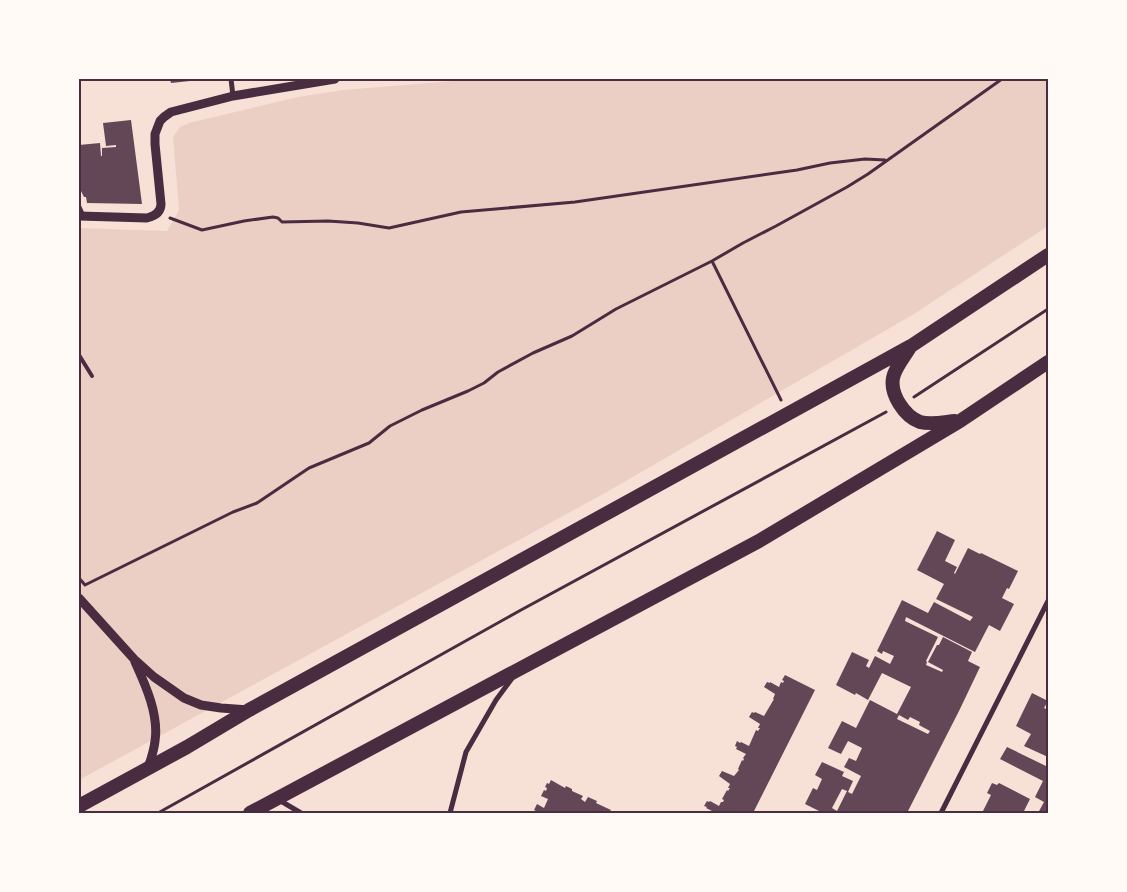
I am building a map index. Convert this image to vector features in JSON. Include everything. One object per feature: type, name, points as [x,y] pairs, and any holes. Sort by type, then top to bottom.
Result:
[{"type":"highway","points":[[79,806],[911,346],[1048,255]]},
{"type":"highway","points":[[911,346],[896,370],[893,379],[893,389],[900,404],[906,412],[920,422],[960,421]]},
{"type":"highway","points":[[250,813],[759,542],[960,421],[1048,362]]},
{"type":"street","points":[[231,79],[233,96]]},
{"type":"street","points":[[79,207],[81,216],[147,218],[157,213],[161,208],[161,204],[155,134],[160,121],[167,114],[179,109],[233,96],[335,79]]},
{"type":"street","points":[[79,598],[134,659],[154,677],[184,698],[202,706],[250,710]]},
{"type":"street","points":[[941,813],[1048,601]]},
{"type":"street","points":[[134,659],[144,681],[155,722],[155,740],[148,768]]},
{"type":"street","points":[[450,813],[466,752],[496,700],[519,669]]},
{"type":"street","points":[[276,799],[301,813]]},
{"type":"lane","points":[[79,355],[92,376]]},
{"type":"path","points":[[79,578],[85,584],[233,512],[257,503],[309,468],[369,443],[390,426],[484,383],[498,372],[533,352],[572,336],[616,309],[712,261],[868,174],[1002,79]]},
{"type":"path","points":[[157,213],[202,230],[273,217],[278,218],[282,222],[328,221],[389,228],[461,212],[575,202],[797,170],[830,163],[865,159],[886,160]]},
{"type":"path","points":[[712,261],[788,414]]},
{"type":"path","points":[[158,813],[529,605],[914,397],[1048,309]]},
{"type":"shaded area","points":[[478,79],[1048,79],[1048,226],[914,314],[605,493],[79,780],[79,228],[167,231],[179,210],[173,137],[180,127],[189,123],[298,97],[343,90]]},
{"type":"building","points":[[170,79],[189,79],[190,81],[171,83]]},
{"type":"building","points":[[131,120],[142,204],[87,203],[86,197],[84,197],[79,187],[79,145],[100,143],[102,156],[102,148],[116,147],[116,145],[106,146],[103,123]]},
{"type":"building","points":[[937,531],[955,540],[945,561],[957,567],[955,574],[968,548],[1018,571],[1002,598],[1014,604],[1000,631],[989,625],[975,652],[906,617],[905,621],[938,637],[926,661],[926,665],[942,672],[943,670],[928,662],[943,637],[972,652],[968,661],[980,667],[907,813],[820,813],[805,804],[813,788],[817,790],[822,779],[815,775],[822,762],[844,772],[842,776],[853,781],[848,792],[852,794],[861,776],[844,767],[849,758],[856,761],[862,748],[848,741],[841,754],[828,748],[842,721],[856,728],[870,700],[897,714],[911,687],[882,673],[868,700],[836,685],[852,652],[869,660],[866,666],[869,668],[875,656],[890,664],[894,656],[883,651],[882,654],[877,651],[902,600],[928,613],[934,602],[970,621],[973,617],[936,599],[944,584],[917,570]],"holes":[[[899,715],[908,720],[910,717],[920,722],[919,725],[930,731],[928,734],[897,719]],[[842,789],[847,791],[837,811],[832,808]]]},
{"type":"building","points":[[785,675],[815,690],[753,813],[716,813],[706,808],[704,806],[707,801],[719,806],[724,800],[722,799],[727,790],[730,788],[728,788],[730,784],[719,776],[722,771],[734,776],[739,770],[746,754],[736,749],[737,741],[749,746],[756,730],[758,731],[760,728],[758,728],[760,724],[749,717],[752,712],[764,716],[774,699],[775,694],[764,687],[767,682],[770,682],[779,687],[781,682],[783,683],[784,681],[782,680]]},
{"type":"building","points":[[1032,693],[1048,701],[1044,708],[1048,710],[1048,757],[1024,746],[1031,734],[1016,726]]},
{"type":"building","points":[[1007,747],[1048,767],[1048,813],[1038,813],[1044,802],[1035,797],[1043,781],[1000,759]]},
{"type":"building","points":[[551,780],[583,796],[581,799],[585,802],[588,797],[611,810],[609,813],[535,813],[536,811],[534,810],[537,804],[544,808],[548,799],[541,796],[544,790],[546,791],[547,783],[549,784]]},
{"type":"building","points":[[992,783],[997,785],[999,783],[1030,799],[1024,811],[1027,813],[982,813],[991,795],[987,793]]}]
